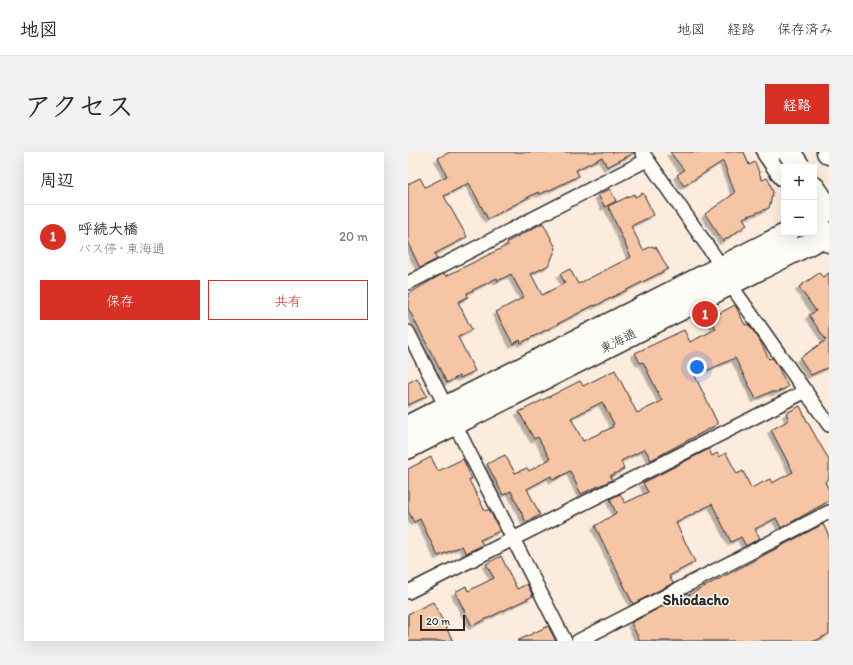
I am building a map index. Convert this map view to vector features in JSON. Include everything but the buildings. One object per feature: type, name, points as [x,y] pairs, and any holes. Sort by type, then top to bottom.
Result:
[{"type":"highway","points":[[768,152],[781,171]]},
{"type":"highway","points":[[789,152],[797,164]]},
{"type":"highway","points":[[793,152],[797,158],[798,164]]},
{"type":"highway","points":[[817,193],[829,211]]},
{"type":"main road","name":"東海通","points":[[408,448],[451,415],[821,228],[829,211]]},
{"type":"main road","name":"東海通","points":[[726,276],[784,236]]},
{"type":"main road","name":"東海通","points":[[408,426],[451,415]]},
{"type":"street","points":[[408,283],[644,156],[829,424]]},
{"type":"street","points":[[408,332],[565,641]]},
{"type":"street","points":[[408,592],[806,391]]},
{"type":"street","points":[[578,641],[829,512]]},
{"type":"place","name":"呼続大橋","points":[[705,314]]},
{"type":"district","name":"Shiodacho","points":[[696,600]]}]
